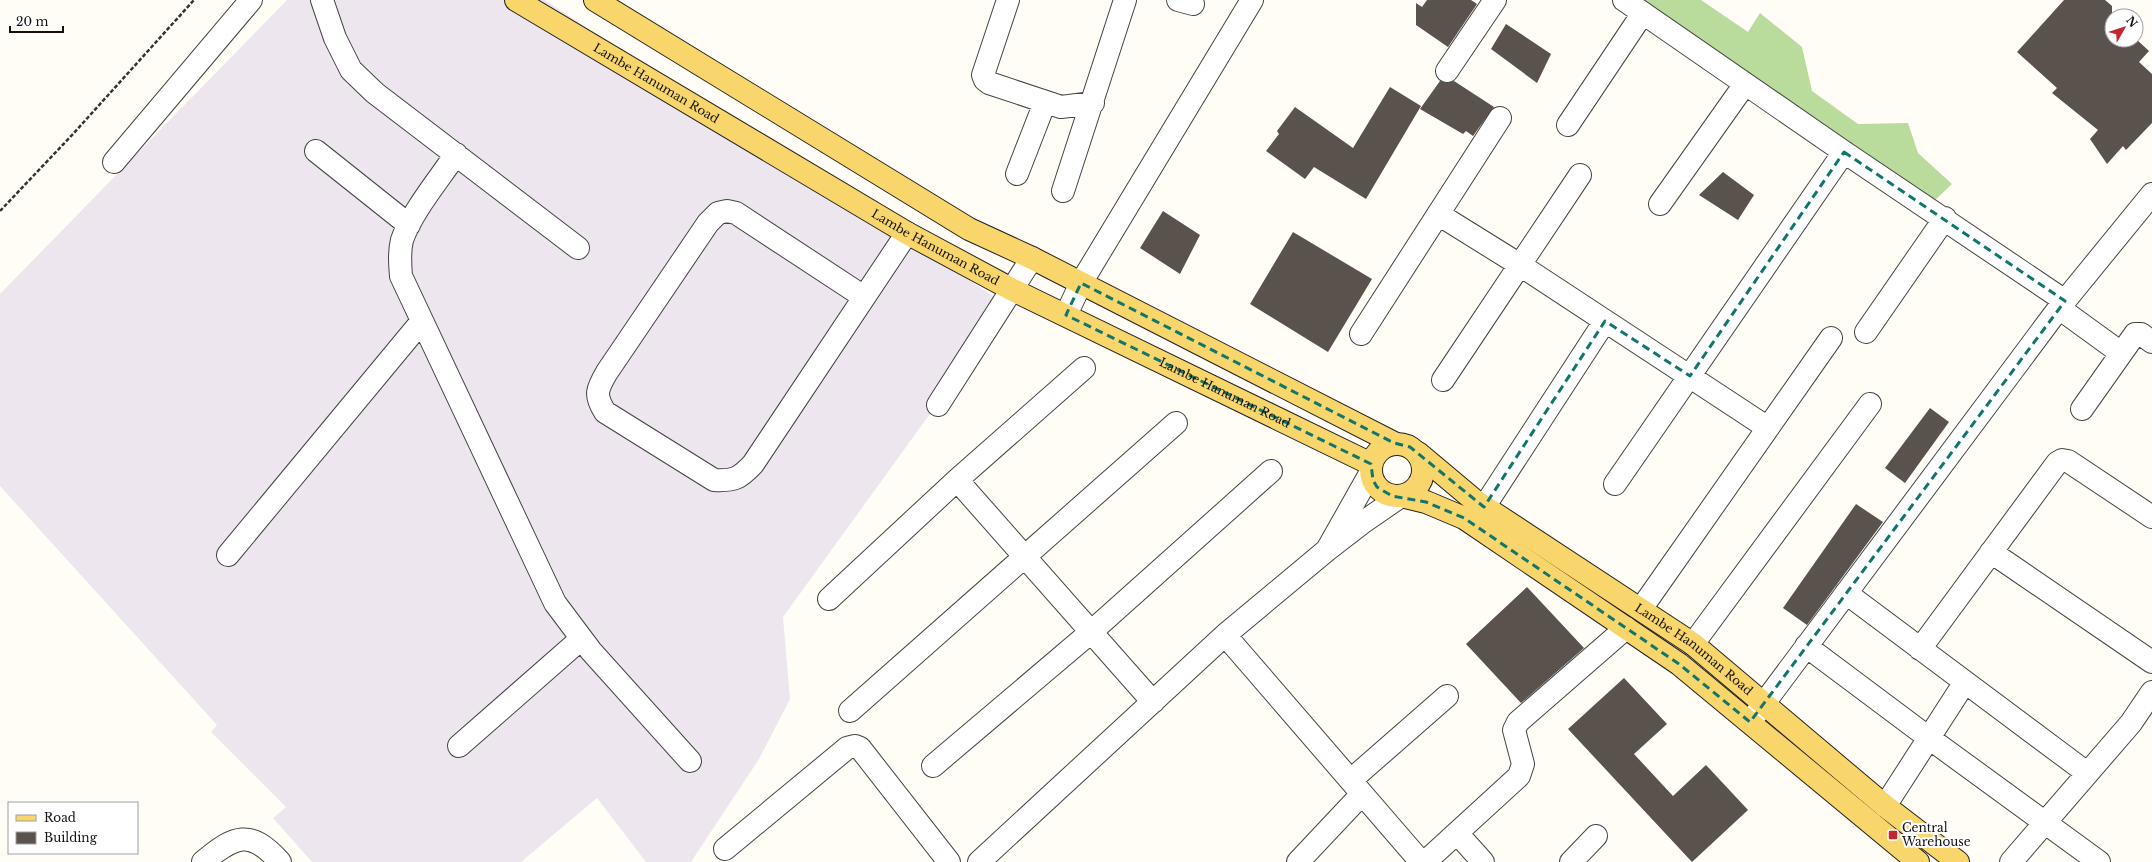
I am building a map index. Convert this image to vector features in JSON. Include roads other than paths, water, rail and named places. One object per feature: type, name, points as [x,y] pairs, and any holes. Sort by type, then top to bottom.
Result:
[{"type":"main road","name":"Lambe Hanuman Road","points":[[516,0],[907,233],[1013,290],[1066,315],[1371,468]]},
{"type":"main road","points":[[595,0],[969,229],[1032,258],[1394,444],[1410,447],[1418,453],[1424,470],[1422,479],[1417,487],[1410,493],[1401,496]]},
{"type":"main road","points":[[1394,444],[1379,450],[1371,468],[1373,480],[1384,493],[1392,496],[1401,496],[1426,502],[1464,518],[1679,664],[1918,862]]},
{"type":"main road","name":"Lambe Hanuman Road","points":[[1418,453],[1484,506],[1693,644],[1765,703],[1885,806],[1958,862]]},
{"type":"main road","points":[[1679,664],[1693,644]]},
{"type":"street","points":[[114,162],[251,0]]},
{"type":"street","points":[[322,0],[335,38],[351,70],[375,93],[578,248]]},
{"type":"street","points":[[1008,0],[983,75],[985,80],[989,84],[1061,107],[1093,103]]},
{"type":"street","points":[[1063,191],[1093,103],[1125,0]]},
{"type":"street","points":[[1066,315],[1081,283],[1252,0]]},
{"type":"street","points":[[1447,71],[1495,0]]},
{"type":"street","points":[[1624,0],[1844,152],[1945,218],[2062,305],[2121,353]]},
{"type":"street","points":[[1568,125],[1643,13]]},
{"type":"street","points":[[1660,204],[1745,84]]},
{"type":"street","points":[[1017,174],[1045,102]]},
{"type":"street","points":[[1361,334],[1500,118]]},
{"type":"street","points":[[316,151],[409,225]]},
{"type":"street","points":[[1615,484],[1844,152]]},
{"type":"street","points":[[456,154],[409,225],[402,240],[399,257],[401,276],[555,603],[582,639],[690,761]]},
{"type":"street","points":[[1443,380],[1580,175]]},
{"type":"street","points":[[1750,722],[2062,305],[2152,194]]},
{"type":"street","points":[[864,297],[736,213],[727,211],[718,213],[708,223],[693,244],[608,372],[599,386],[597,400],[605,412],[714,480],[731,481],[744,474],[753,464],[907,233]]},
{"type":"street","points":[[1438,214],[1520,265],[1768,428]]},
{"type":"street","points":[[1866,332],[1945,218]]},
{"type":"street","points":[[938,405],[967,358],[1013,290],[1032,258]]},
{"type":"street","points":[[228,555],[422,321]]},
{"type":"street","points":[[1484,506],[1605,321]]},
{"type":"street","points":[[2082,409],[2135,334],[2141,334],[2152,342]]},
{"type":"street","points":[[1641,609],[1831,338]]},
{"type":"street","points":[[829,599],[958,480],[1084,368]]},
{"type":"street","points":[[1693,644],[1870,404]]},
{"type":"street","points":[[850,711],[1176,423]]},
{"type":"street","points":[[1920,649],[2047,475],[2057,463],[2062,460],[2068,461],[2152,517]]},
{"type":"street","points":[[1327,550],[1371,468]]},
{"type":"street","points":[[933,766],[1091,632],[1271,471]]},
{"type":"street","points":[[958,480],[1153,702]]},
{"type":"street","points":[[979,862],[1225,635],[1327,550],[1401,496]]},
{"type":"street","points":[[1991,552],[2152,662]]},
{"type":"street","points":[[1846,593],[2087,773]]},
{"type":"street","points":[[1425,862],[1519,776],[1523,764],[1514,730],[1518,722],[1626,628]]},
{"type":"street","points":[[1225,635],[1422,862]]},
{"type":"street","points":[[459,746],[582,639]]},
{"type":"street","points":[[1806,646],[2099,862]]},
{"type":"street","points":[[1885,806],[1965,682]]},
{"type":"street","points":[[2011,862],[2131,722],[2152,692]]},
{"type":"street","points":[[1298,862],[1356,787],[1447,696]]},
{"type":"street","points":[[725,849],[847,748],[855,746],[860,748],[949,862]]},
{"type":"street","points":[[1457,833],[1483,862]]},
{"type":"street","points":[[1571,862],[1596,836]]},
{"type":"street","points":[[203,862],[222,846],[237,840],[251,840],[268,848],[280,862]]},
{"type":"place","name":"Central Warehouse","points":[[1893,835]]}]
